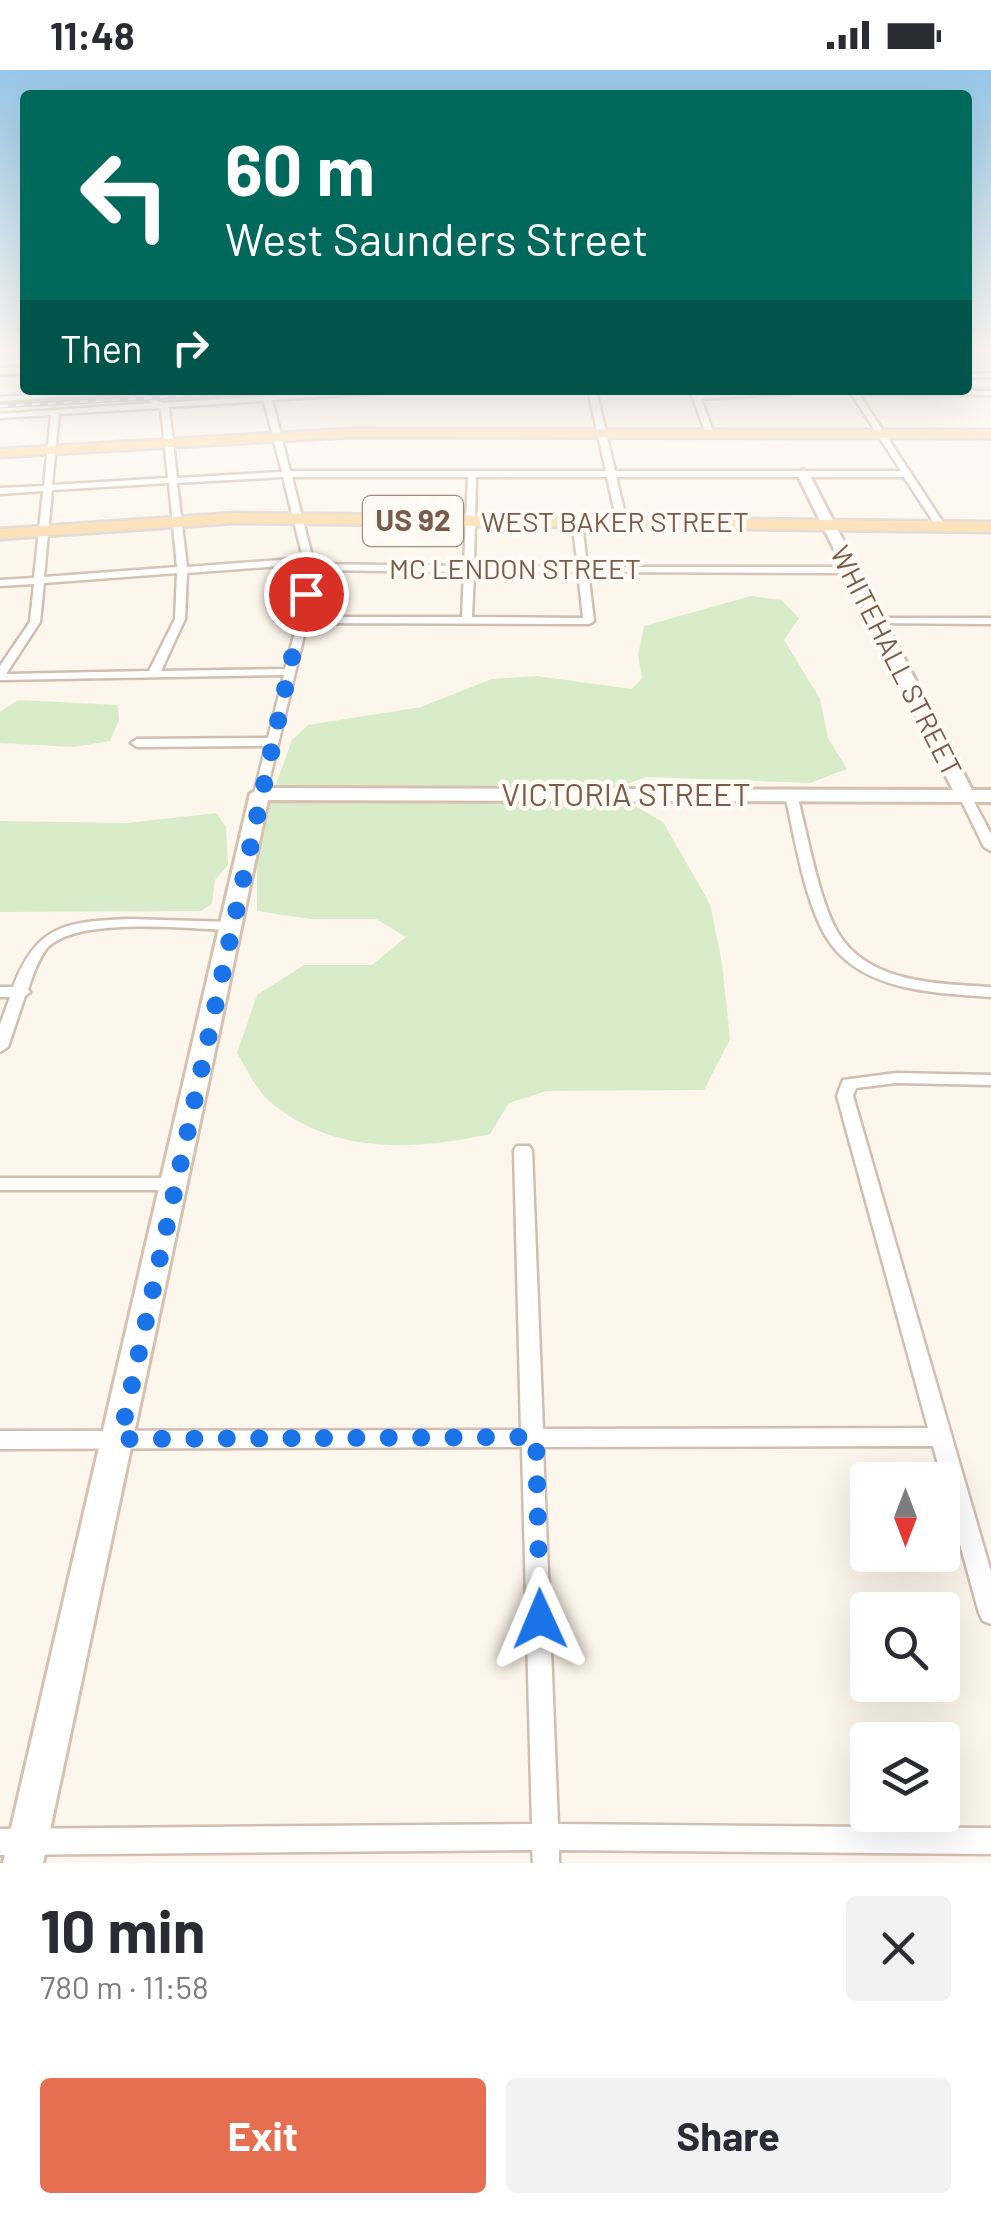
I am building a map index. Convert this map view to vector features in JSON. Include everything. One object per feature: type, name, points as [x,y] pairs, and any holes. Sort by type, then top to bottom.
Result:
[{"type":"main road","points":[[0,453],[280,436],[991,434]]},
{"type":"main road","name":"WEST BAKER STREET","points":[[0,534],[296,516],[471,522],[826,522],[991,527]]},
{"type":"street","points":[[0,676],[35,622],[54,432]]},
{"type":"street","points":[[154,674],[180,618],[182,570],[174,522],[168,432]]},
{"type":"street","points":[[279,432],[284,474],[306,538],[310,566],[303,620],[271,742],[120,1439],[17,1849],[546,1850],[991,1840]]},
{"type":"street","points":[[604,434],[622,522]]},
{"type":"street","points":[[882,434],[939,524]]},
{"type":"street","points":[[0,491],[284,474],[908,474]]},
{"type":"street","points":[[467,620],[472,474]]},
{"type":"street","name":"WHITEHALL STREET","points":[[803,474],[991,847]]},
{"type":"street","points":[[303,620],[588,621],[577,522]]},
{"type":"street","name":"MC LENDON STREET","points":[[0,583],[293,562],[310,566],[851,570]]},
{"type":"street","points":[[878,620],[991,620]]},
{"type":"street","points":[[0,676],[289,672]]},
{"type":"street","points":[[137,742],[271,742]]},
{"type":"street","name":"VICTORIA STREET","points":[[260,794],[991,796]]},
{"type":"street","points":[[790,796],[831,932],[846,953],[897,978],[991,992]]},
{"type":"street","points":[[0,1046],[40,946],[59,931],[90,925],[231,926]]},
{"type":"street","points":[[0,992],[22,992]]},
{"type":"street","points":[[991,1080],[876,1078],[849,1084],[846,1102],[991,1613]]},
{"type":"street","points":[[523,1150],[536,1437],[546,1850]]},
{"type":"street","points":[[0,1184],[176,1184]]},
{"type":"street","points":[[0,1440],[942,1437]]},
{"type":"green space","points":[[751,596],[781,600],[799,618],[784,640],[820,699],[828,738],[847,769],[810,783],[647,777],[609,790],[274,790],[292,740],[308,725],[421,707],[492,679],[536,676],[632,689],[642,678],[638,655],[644,626]]},
{"type":"green space","points":[[18,700],[118,705],[119,720],[110,741],[74,747],[0,743],[0,712]]},
{"type":"green space","points":[[271,798],[623,799],[663,822],[710,904],[722,963],[730,1039],[704,1090],[546,1091],[509,1103],[490,1134],[432,1144],[373,1144],[345,1139],[291,1117],[267,1099],[237,1053],[257,995],[304,965],[372,965],[406,937],[376,919],[311,919],[257,911],[257,844]]},
{"type":"green space","points":[[216,813],[226,827],[228,865],[215,880],[212,904],[201,911],[0,912],[0,821],[127,823]]},
{"type":"route","points":[[306,594],[120,1439],[536,1437],[540,1619]]}]
